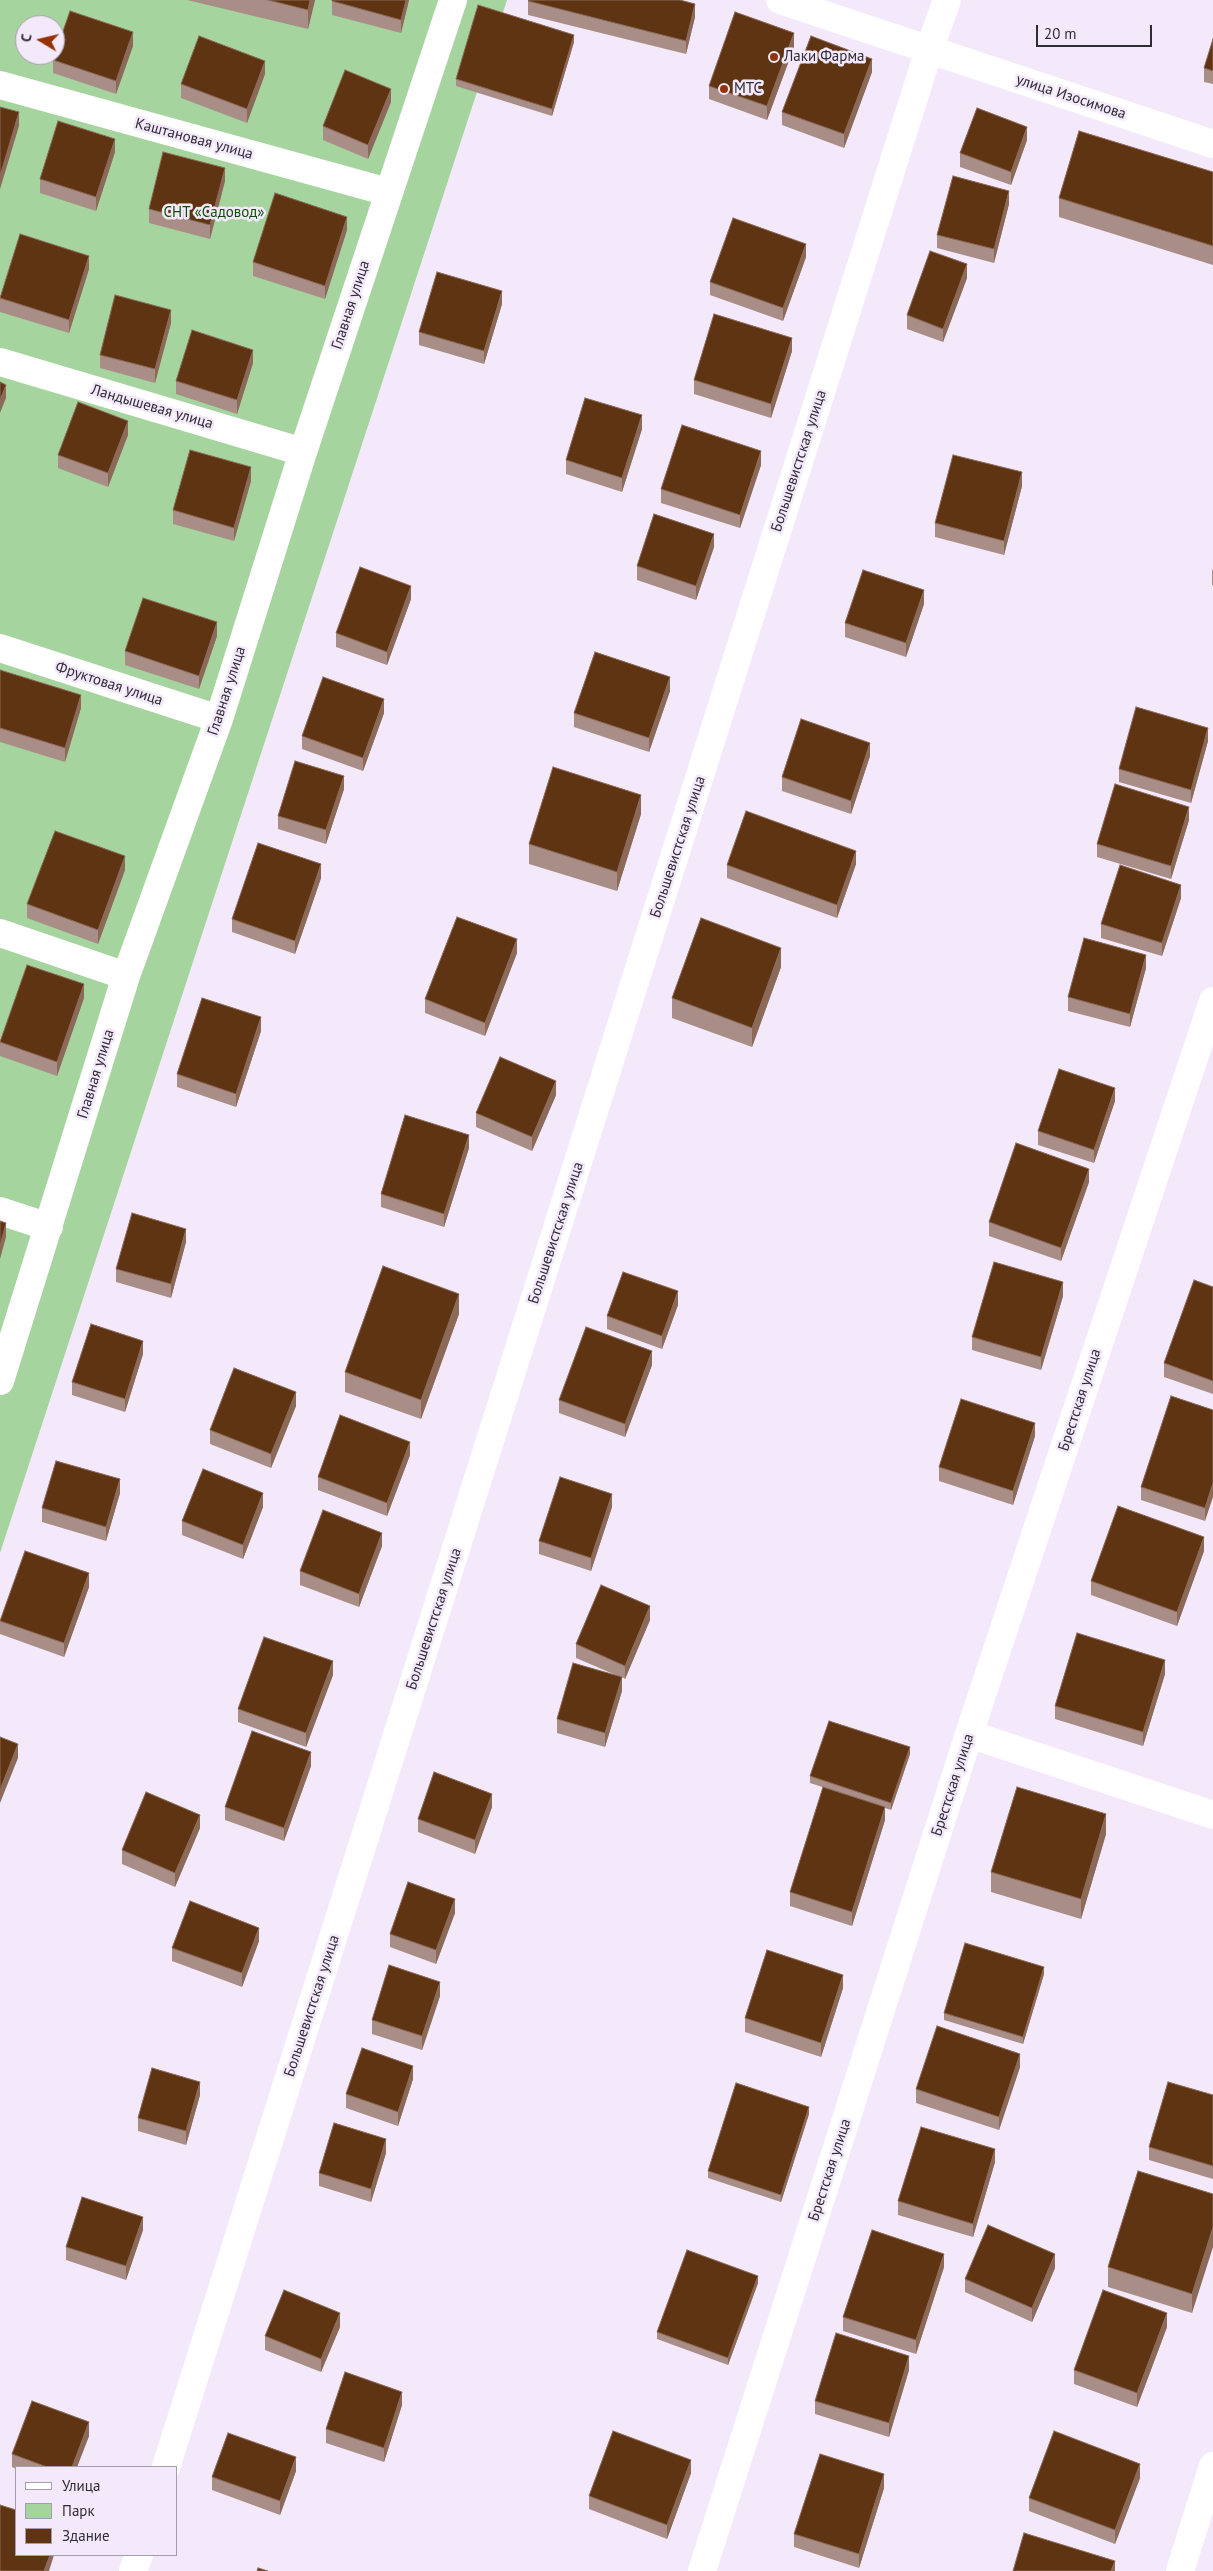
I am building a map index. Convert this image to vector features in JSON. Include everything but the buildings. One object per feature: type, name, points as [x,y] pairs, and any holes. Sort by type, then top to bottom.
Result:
[{"type":"street","name":"Главная улица","points":[[0,1381],[126,976],[218,719],[388,192],[453,0]]},
{"type":"street","name":"улица Изосимова","points":[[780,0],[1213,144]]},
{"type":"street","name":"Большевистская улица","points":[[166,2466],[929,50],[947,0]]},
{"type":"street","name":"Каштановая улица","points":[[0,85],[388,192]]},
{"type":"street","name":"Ландышевая улица","points":[[0,362],[304,452]]},
{"type":"street","name":"Фруктовая улица","points":[[0,648],[218,719]]},
{"type":"street","points":[[0,933],[126,976]]},
{"type":"street","name":"Брестская улица","points":[[702,2571],[969,1734],[1213,1001]]},
{"type":"street","points":[[0,1211],[49,1226]]},
{"type":"street","points":[[969,1734],[1213,1815]]},
{"type":"street","points":[[1180,2571],[1213,2466]]},
{"type":"street","points":[[133,2571],[138,2556]]},
{"type":"green space","name":"СНТ «Садовод»","points":[[0,0],[507,0],[0,1553]]},
{"type":"place","name":"Лаки Фарма","points":[[774,57]]},
{"type":"place","name":"МТС","points":[[724,89]]}]
